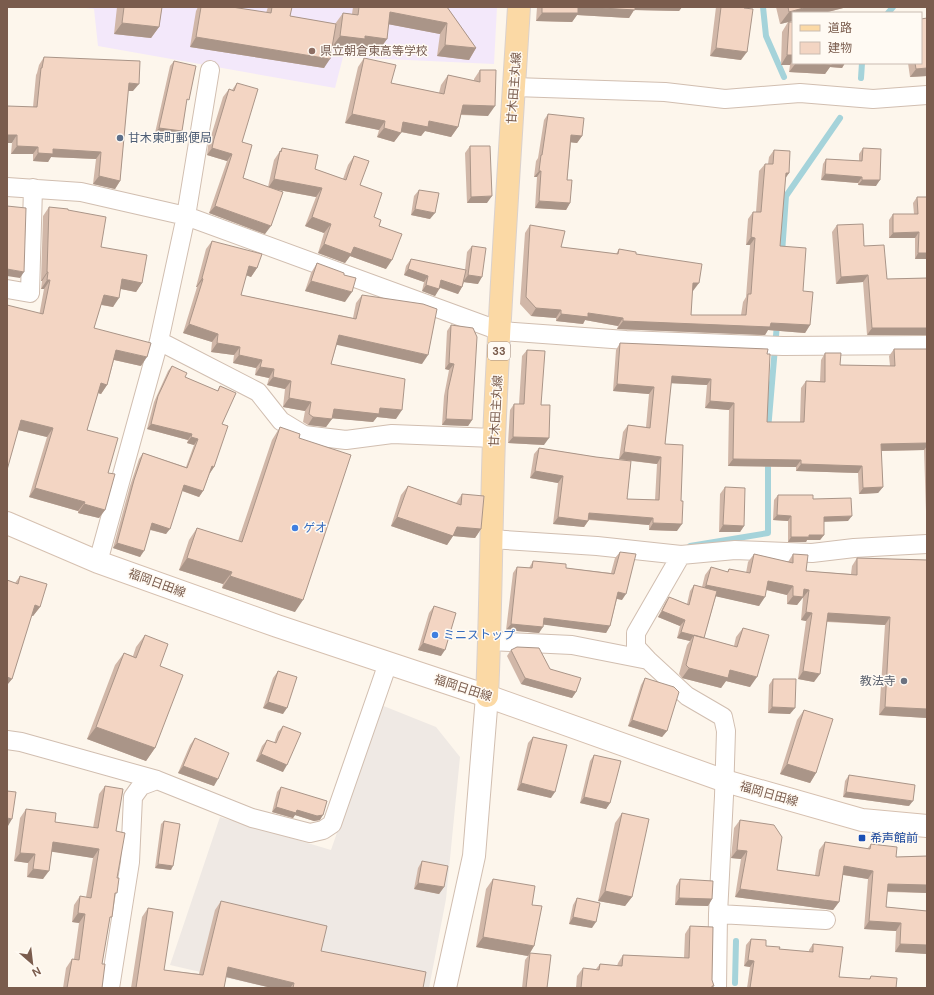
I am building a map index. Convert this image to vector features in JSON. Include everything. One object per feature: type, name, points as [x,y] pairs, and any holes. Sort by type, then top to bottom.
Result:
[{"type":"main road","name":"甘木田主丸線","points":[[487,696],[490,539],[494,438],[519,7]]},
{"type":"main road","name":"福岡日田線","points":[[7,523],[98,562],[277,626],[487,696],[725,781],[862,820],[927,826]]},
{"type":"main road","points":[[445,988],[474,856],[487,696]]},
{"type":"street","points":[[98,562],[159,341],[186,216],[210,70]]},
{"type":"street","points":[[514,87],[665,92],[725,99],[800,94],[873,99],[927,95]]},
{"type":"street","points":[[7,187],[81,192],[186,216],[500,331],[626,340],[776,346],[927,345]]},
{"type":"street","points":[[7,289],[30,293],[33,188]]},
{"type":"street","points":[[159,341],[258,392],[281,421],[304,435],[346,440],[392,434],[494,438]]},
{"type":"street","points":[[490,539],[597,546],[681,555],[735,550],[812,553],[854,548],[927,544]]},
{"type":"street","points":[[681,555],[636,633],[636,647],[687,696],[723,717],[726,731],[725,781],[718,914],[717,988]]},
{"type":"street","points":[[489,641],[572,645],[648,660]]},
{"type":"street","points":[[7,740],[22,742],[157,780],[252,818],[310,834],[323,830],[332,824],[388,663]]},
{"type":"street","points":[[110,988],[130,862],[133,797],[141,786],[157,780]]},
{"type":"street","points":[[718,914],[826,920]]},
{"type":"shaded area","name":"県立朝倉東高等学校","points":[[77,7],[497,7],[494,64],[343,57],[335,88],[98,46],[94,9]]},
{"type":"shaded area","points":[[381,705],[436,727],[460,757],[446,899],[429,988],[270,988],[170,965],[220,817],[331,850]]},
{"type":"building","points":[[124,7],[162,7],[159,27],[122,23]]},
{"type":"building","points":[[201,7],[232,7],[271,13],[272,7],[292,7],[290,16],[336,24],[330,59],[196,37]]},
{"type":"building","points":[[359,7],[447,7],[476,48],[445,45],[447,23],[390,12],[387,39],[365,36],[365,39],[340,36],[343,13],[358,15]]},
{"type":"building","points":[[542,7],[578,7],[578,13],[542,13]]},
{"type":"building","points":[[586,7],[635,7],[635,10]]},
{"type":"building","points":[[721,7],[744,7],[753,9],[747,52],[716,48]]},
{"type":"building","points":[[788,7],[807,7],[789,12]]},
{"type":"building","points":[[927,18],[927,68],[916,69],[915,64],[922,64],[922,19]]},
{"type":"building","points":[[789,22],[792,22],[792,55],[787,55]]},
{"type":"building","points":[[44,57],[140,61],[139,84],[129,83],[120,181],[99,176],[101,152],[53,149],[53,154],[38,153],[38,147],[17,146],[17,135],[7,135],[7,106],[37,107],[41,68]]},
{"type":"building","points":[[364,58],[396,65],[391,83],[444,94],[448,75],[480,82],[480,70],[496,70],[495,106],[463,105],[458,127],[429,121],[428,127],[403,122],[401,133],[384,128],[385,121],[352,114]]},
{"type":"building","points":[[174,61],[196,66],[189,100],[187,99],[182,131],[159,128]]},
{"type":"building","points":[[237,83],[258,89],[242,142],[252,145],[243,178],[283,192],[271,226],[215,206],[232,154],[212,148],[229,89],[234,91]]},
{"type":"building","points":[[548,114],[584,118],[582,136],[571,135],[567,180],[572,180],[570,203],[539,201],[541,171],[539,171]]},
{"type":"building","points":[[470,146],[490,146],[492,196],[471,197]]},
{"type":"building","points":[[282,148],[318,155],[315,169],[346,180],[354,156],[369,161],[360,185],[382,193],[374,217],[381,220],[379,226],[402,234],[392,260],[354,247],[351,254],[324,244],[331,224],[312,217],[322,188],[274,179]]},
{"type":"building","points":[[863,148],[881,149],[880,180],[862,180],[862,177],[825,174],[826,159],[862,161]]},
{"type":"building","points":[[774,150],[790,151],[789,173],[786,173],[780,246],[806,248],[803,291],[813,292],[810,325],[771,323],[770,327],[623,321],[623,318],[588,313],[588,317],[561,314],[561,310],[536,308],[526,297],[530,225],[565,231],[561,247],[618,254],[619,249],[636,252],[636,254],[702,264],[699,283],[693,283],[691,315],[746,315],[748,294],[751,294],[755,238],[751,237],[753,212],[761,212],[765,164],[773,164]]},
{"type":"building","points":[[419,190],[439,193],[435,213],[415,209]]},
{"type":"building","points":[[917,197],[927,197],[927,253],[918,253],[919,232],[893,233],[893,214],[918,214]]},
{"type":"building","points":[[7,206],[26,208],[24,272],[7,269]]},
{"type":"building","points":[[49,207],[68,209],[106,217],[101,247],[147,255],[142,283],[122,279],[119,298],[104,295],[94,328],[151,343],[147,357],[116,350],[107,385],[101,383],[87,430],[118,438],[108,473],[115,474],[105,510],[84,504],[85,502],[35,488],[53,428],[21,420],[7,470],[7,305],[43,314],[50,280],[47,280]]},
{"type":"building","points":[[863,224],[864,246],[884,245],[887,279],[927,278],[927,328],[872,328],[868,275],[841,277],[837,225]]},
{"type":"building","points":[[212,241],[262,254],[257,268],[249,266],[241,295],[356,319],[362,295],[423,304],[437,309],[428,355],[339,335],[331,364],[405,379],[402,410],[380,408],[379,414],[334,409],[332,419],[313,417],[309,414],[311,402],[289,398],[291,381],[273,377],[274,369],[260,367],[262,360],[239,355],[240,347],[217,343],[218,334],[189,324],[203,279],[202,278]]},
{"type":"building","points":[[472,246],[486,248],[482,277],[468,275]]},
{"type":"building","points":[[411,259],[466,270],[462,287],[441,280],[439,289],[426,285],[428,276],[408,269]]},
{"type":"building","points":[[317,263],[344,273],[344,275],[356,278],[352,292],[311,281]]},
{"type":"building","points":[[451,325],[473,328],[477,337],[472,420],[446,419],[448,390],[454,364],[449,363]]},
{"type":"building","points":[[620,343],[768,349],[767,354],[770,354],[767,422],[804,422],[806,381],[825,382],[825,353],[841,353],[840,365],[895,366],[894,349],[927,349],[927,443],[881,444],[883,487],[863,488],[862,466],[801,464],[801,460],[733,459],[734,403],[710,401],[711,379],[672,376],[665,444],[683,445],[681,501],[683,501],[682,524],[653,523],[653,518],[589,513],[588,521],[558,517],[563,476],[535,471],[539,448],[631,461],[627,499],[659,500],[661,457],[624,452],[628,425],[650,428],[654,387],[617,384]]},
{"type":"building","points":[[527,350],[545,351],[541,405],[550,405],[549,438],[513,437],[514,404],[524,404]]},
{"type":"building","points":[[172,366],[187,373],[185,377],[218,391],[220,386],[236,393],[222,424],[228,426],[214,467],[212,466],[203,491],[184,485],[170,529],[152,523],[144,551],[117,543],[143,453],[187,468],[198,439],[191,437],[192,434],[151,424],[158,396]]},
{"type":"building","points":[[280,427],[300,434],[299,438],[351,455],[303,600],[230,576],[232,572],[187,558],[197,528],[242,542]]},
{"type":"building","points":[[408,486],[461,505],[462,494],[484,496],[481,529],[457,527],[453,536],[397,517]]},
{"type":"building","points":[[725,487],[745,488],[744,526],[723,525]]},
{"type":"building","points":[[778,495],[813,495],[813,499],[851,498],[852,516],[824,517],[824,535],[791,537],[791,516],[777,515]]},
{"type":"building","points":[[620,552],[636,554],[626,594],[618,592],[610,626],[544,618],[543,627],[511,624],[517,567],[532,568],[533,561],[566,564],[566,568],[614,574]]},
{"type":"building","points":[[754,554],[793,563],[793,554],[808,555],[806,571],[857,575],[857,558],[927,560],[927,709],[885,707],[890,617],[828,613],[820,674],[803,671],[812,613],[806,612],[809,590],[804,589],[803,597],[793,596],[793,586],[768,581],[765,597],[706,585],[711,567],[728,572],[729,569],[750,573]]},
{"type":"building","points":[[20,576],[47,584],[40,607],[35,605],[12,679],[7,677],[7,580],[18,584]]},
{"type":"building","points":[[694,585],[717,591],[704,638],[681,632],[685,620],[662,611],[669,597],[689,605]]},
{"type":"building","name":"ミニストップ","points":[[434,606],[456,613],[445,650],[423,643]]},
{"type":"building","points":[[743,628],[769,635],[757,677],[730,670],[728,678],[689,668],[686,665],[694,635],[737,647]]},
{"type":"building","points":[[145,635],[168,644],[160,666],[183,675],[155,748],[96,727],[124,653],[136,658]]},
{"type":"building","points":[[517,647],[539,648],[550,669],[581,678],[576,692],[525,678],[511,650]]},
{"type":"building","points":[[278,671],[297,677],[287,708],[268,702]]},
{"type":"building","points":[[645,678],[674,687],[679,692],[667,731],[632,720]]},
{"type":"building","points":[[773,679],[796,679],[795,708],[772,707]]},
{"type":"building","points":[[804,710],[833,719],[816,773],[787,764]]},
{"type":"building","points":[[283,726],[301,733],[287,765],[261,754],[267,740],[276,743]]},
{"type":"building","points":[[533,737],[567,745],[555,792],[521,783]]},
{"type":"building","points":[[195,738],[229,753],[218,779],[183,766]]},
{"type":"building","points":[[594,755],[621,761],[610,803],[584,797]]},
{"type":"building","points":[[849,775],[915,785],[913,801],[846,792]]},
{"type":"building","points":[[105,786],[123,789],[116,831],[125,833],[117,878],[119,878],[117,893],[115,893],[112,917],[110,917],[102,964],[105,964],[102,988],[67,988],[72,959],[79,960],[85,914],[78,913],[80,896],[91,898],[99,849],[53,842],[49,871],[33,869],[35,854],[20,853],[26,809],[56,813],[55,822],[98,828]]},
{"type":"building","points":[[281,787],[327,801],[323,815],[317,816],[297,810],[296,813],[276,807]]},
{"type":"building","points":[[7,791],[16,792],[12,819],[7,818]]},
{"type":"building","points":[[622,813],[649,819],[632,897],[605,891]]},
{"type":"building","points":[[740,820],[774,825],[782,837],[777,870],[819,876],[825,842],[870,849],[871,844],[897,847],[896,857],[927,856],[927,885],[888,884],[886,907],[927,911],[927,945],[900,944],[901,923],[869,921],[873,871],[844,866],[839,902],[740,889],[747,851],[737,850]]},
{"type":"building","points":[[164,821],[180,824],[173,866],[158,864]]},
{"type":"building","points":[[422,861],[448,866],[444,887],[418,883]]},
{"type":"building","points":[[493,879],[535,886],[532,905],[542,906],[534,946],[483,937]]},
{"type":"building","points":[[680,879],[713,881],[712,899],[679,898]]},
{"type":"building","points":[[577,898],[600,903],[596,922],[573,917]]},
{"type":"building","points":[[221,901],[327,926],[321,951],[426,972],[423,988],[293,988],[294,983],[228,967],[224,988],[136,988],[148,908],[173,912],[164,970],[203,975]]},
{"type":"building","points":[[690,926],[713,927],[712,980],[714,986],[712,986],[712,988],[581,988],[583,968],[599,970],[600,964],[622,966],[623,955],[689,958]]},
{"type":"building","points":[[751,939],[766,940],[766,946],[780,947],[779,949],[813,952],[813,944],[843,947],[839,977],[870,979],[871,976],[897,978],[896,988],[750,988],[754,961],[748,960]]},
{"type":"building","points":[[530,953],[551,955],[547,988],[526,988]]},
{"type":"waterway","points":[[763,7],[766,36],[784,77]]},
{"type":"waterway","points":[[889,12],[893,7]]},
{"type":"waterway","points":[[861,78],[862,64]]},
{"type":"waterway","points":[[782,253],[786,196],[840,118]]},
{"type":"waterway","points":[[768,430],[777,324]]},
{"type":"waterway","points":[[690,546],[768,533],[768,460]]},
{"type":"waterway","points":[[735,983],[736,941]]},
{"type":"place","name":"県立朝倉東高等学校","points":[[312,51]]},
{"type":"place","name":"甘木東町郵便局","points":[[120,138]]},
{"type":"place","name":"ゲオ","points":[[295,528]]},
{"type":"place","name":"ミニストップ","points":[[435,635]]},
{"type":"place","name":"教法寺","points":[[904,681]]},
{"type":"place","name":"希声館前","points":[[862,838]]}]
